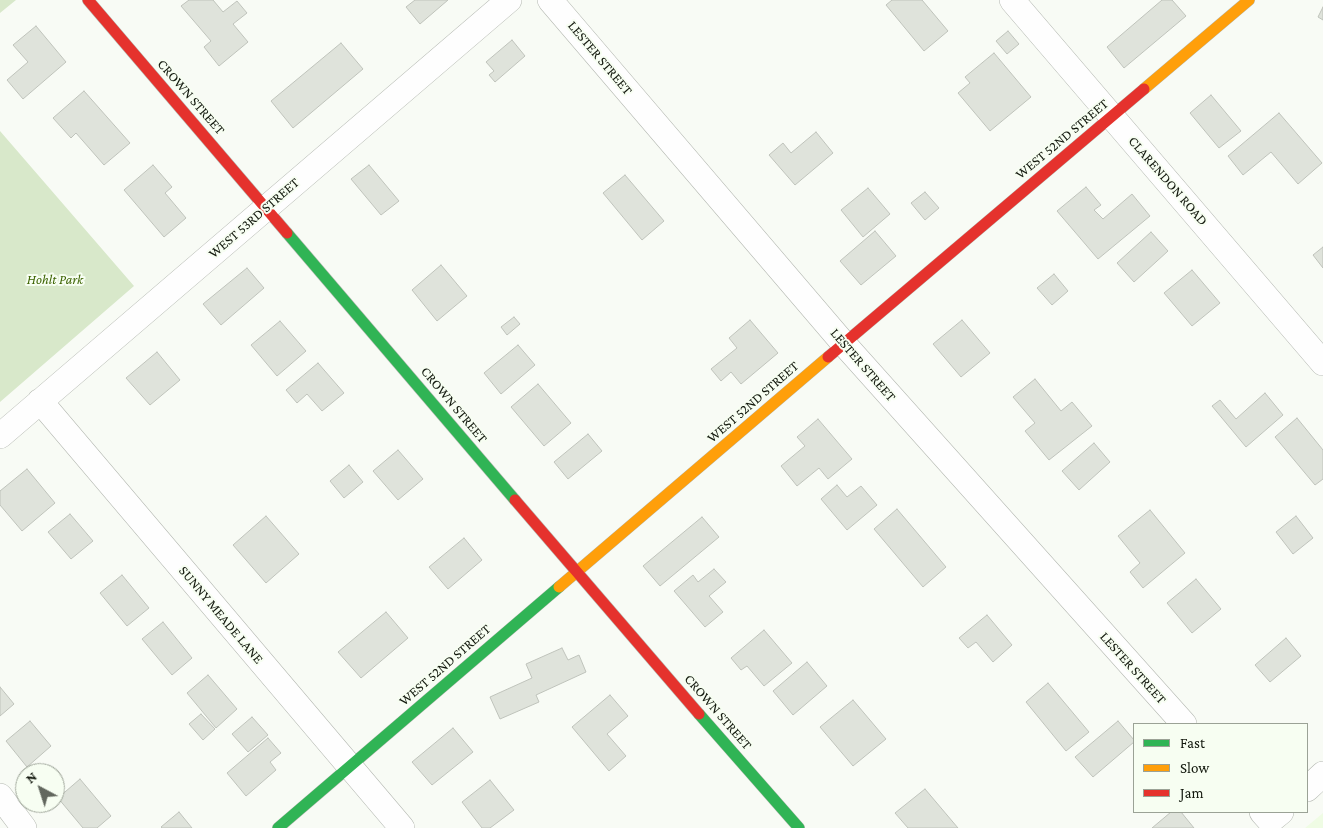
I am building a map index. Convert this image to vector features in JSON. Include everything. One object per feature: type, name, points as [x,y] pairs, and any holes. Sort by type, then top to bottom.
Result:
[{"type":"street","name":"CROWN STREET","points":[[88,0],[576,572],[799,828]]},
{"type":"street","name":"WEST 53RD STREET","points":[[0,436],[509,0]]},
{"type":"street","name":"LESTER STREET","points":[[550,0],[844,344],[1183,723]]},
{"type":"street","name":"CLARENDON ROAD","points":[[1012,0],[1323,362]]},
{"type":"street","name":"WEST 52ND STREET","points":[[278,828],[1249,0]]},
{"type":"street","name":"SUNNY MEADE LANE","points":[[40,401],[402,828]]},
{"type":"street","points":[[1308,788],[1323,774]]},
{"type":"street","points":[[0,796],[24,828]]},
{"type":"shaded area","points":[[1323,813],[1323,828],[1305,828]]},
{"type":"green space","points":[[0,0],[16,0],[0,13]]},
{"type":"green space","name":"Hohlt Park","points":[[0,131],[134,286],[0,402]]},
{"type":"building","points":[[189,0],[213,0],[223,12],[237,1],[247,13],[233,24],[248,42],[219,66],[204,47],[211,41],[181,6]]},
{"type":"building","points":[[415,0],[448,0],[420,24],[406,7]]},
{"type":"building","points":[[892,0],[922,0],[948,31],[924,51],[886,5]]},
{"type":"building","points":[[1162,0],[1172,0],[1186,16],[1124,68],[1107,47]]},
{"type":"building","points":[[1323,7],[1323,20],[1318,17]]},
{"type":"building","points":[[36,26],[66,62],[23,99],[7,80],[28,62],[13,45]]},
{"type":"building","points":[[1008,31],[1019,44],[1007,54],[996,41]]},
{"type":"building","points":[[512,40],[525,56],[495,82],[489,75],[494,71],[486,62]]},
{"type":"building","points":[[341,43],[363,69],[293,128],[271,101]]},
{"type":"building","points":[[994,53],[1031,97],[990,131],[958,93],[970,83],[965,77]]},
{"type":"building","points":[[84,91],[130,143],[104,165],[76,133],[71,138],[53,118]]},
{"type":"building","points":[[1211,95],[1241,131],[1219,148],[1190,113]]},
{"type":"building","points":[[1279,113],[1322,163],[1298,184],[1271,152],[1243,175],[1228,156]]},
{"type":"building","points":[[816,132],[833,153],[795,185],[769,155],[783,143],[791,153]]},
{"type":"building","points":[[153,165],[172,187],[165,193],[186,218],[164,237],[124,190]]},
{"type":"building","points":[[369,165],[399,201],[381,215],[351,179]]},
{"type":"building","points":[[625,175],[664,221],[642,240],[603,193]]},
{"type":"building","points":[[1086,187],[1101,205],[1094,210],[1103,219],[1132,194],[1150,216],[1098,259],[1057,211]]},
{"type":"building","points":[[868,188],[890,214],[863,237],[841,210]]},
{"type":"building","points":[[925,192],[939,208],[925,220],[911,203]]},
{"type":"building","points":[[875,231],[896,256],[861,285],[840,261]]},
{"type":"building","points":[[1151,232],[1168,251],[1134,282],[1117,263]]},
{"type":"building","points":[[1323,247],[1323,268],[1313,255]]},
{"type":"building","points":[[441,265],[467,296],[437,321],[412,290]]},
{"type":"building","points":[[247,268],[264,288],[221,325],[203,304]]},
{"type":"building","points":[[1192,270],[1220,303],[1192,326],[1164,293]]},
{"type":"building","points":[[1054,274],[1068,291],[1052,305],[1037,288]]},
{"type":"building","points":[[514,317],[520,324],[507,335],[501,327]]},
{"type":"building","points":[[750,320],[778,353],[741,384],[731,372],[721,381],[711,369],[737,348],[729,338]]},
{"type":"building","points":[[962,320],[990,353],[961,377],[933,344]]},
{"type":"building","points":[[280,321],[306,351],[277,376],[251,345]]},
{"type":"building","points":[[518,345],[535,365],[501,394],[484,373]]},
{"type":"building","points":[[157,352],[180,380],[150,405],[126,378]]},
{"type":"building","points":[[318,363],[344,393],[322,411],[307,394],[297,403],[286,390]]},
{"type":"building","points":[[1035,379],[1061,411],[1072,402],[1092,426],[1049,460],[1025,431],[1035,423],[1013,397]]},
{"type":"building","points":[[538,384],[571,423],[544,446],[511,407]]},
{"type":"building","points":[[1265,393],[1283,415],[1246,447],[1212,406],[1220,400],[1236,419]]},
{"type":"building","points":[[1297,418],[1323,450],[1323,479],[1315,485],[1275,437]]},
{"type":"building","points":[[818,419],[852,459],[828,479],[819,468],[797,486],[781,466],[805,446],[797,437]]},
{"type":"building","points":[[588,434],[602,451],[568,479],[554,462]]},
{"type":"building","points":[[1094,443],[1110,462],[1079,490],[1062,471]]},
{"type":"building","points":[[398,450],[423,479],[398,500],[373,471]]},
{"type":"building","points":[[349,465],[363,482],[344,498],[330,481]]},
{"type":"building","points":[[27,469],[55,503],[22,531],[0,505],[0,491]]},
{"type":"building","points":[[837,485],[847,497],[861,486],[877,505],[847,530],[821,499]]},
{"type":"building","points":[[897,509],[946,567],[923,587],[874,529]]},
{"type":"building","points":[[1150,510],[1185,553],[1143,588],[1130,572],[1140,563],[1118,536]]},
{"type":"building","points":[[70,514],[93,541],[71,559],[48,532]]},
{"type":"building","points":[[266,516],[299,554],[266,583],[233,545]]},
{"type":"building","points":[[1296,516],[1313,538],[1293,554],[1276,532]]},
{"type":"building","points":[[702,517],[719,537],[660,586],[643,566]]},
{"type":"building","points":[[464,538],[482,560],[448,589],[429,567]]},
{"type":"building","points":[[714,569],[726,582],[709,596],[723,612],[705,627],[674,591],[693,575],[698,582]]},
{"type":"building","points":[[122,575],[149,608],[127,626],[100,593]]},
{"type":"building","points":[[1196,579],[1221,609],[1192,633],[1167,603]]},
{"type":"building","points":[[386,612],[408,638],[361,678],[338,652]]},
{"type":"building","points":[[987,615],[1012,645],[993,662],[976,642],[968,648],[959,638]]},
{"type":"building","points":[[163,622],[192,658],[172,675],[142,639]]},
{"type":"building","points":[[764,630],[792,663],[764,686],[747,666],[741,670],[731,658]]},
{"type":"building","points":[[1286,638],[1301,656],[1270,682],[1255,665]]},
{"type":"building","points":[[562,648],[568,660],[579,655],[586,672],[536,695],[539,702],[500,719],[490,697],[532,678],[526,664]]},
{"type":"building","points":[[807,662],[827,686],[793,715],[773,691]]},
{"type":"building","points":[[208,675],[237,709],[216,728],[187,693]]},
{"type":"building","points":[[1048,683],[1089,732],[1066,751],[1026,702]]},
{"type":"building","points":[[0,687],[14,704],[0,716]]},
{"type":"building","points":[[610,695],[628,716],[607,734],[626,756],[609,771],[572,727]]},
{"type":"building","points":[[853,700],[886,739],[853,766],[820,727]]},
{"type":"building","points":[[201,714],[215,729],[203,740],[189,724]]},
{"type":"building","points":[[252,717],[268,735],[248,752],[232,734]]},
{"type":"building","points":[[30,721],[51,746],[32,763],[24,763],[6,741]]},
{"type":"building","points":[[1118,721],[1133,739],[1133,743],[1093,777],[1075,757]]},
{"type":"building","points":[[453,728],[473,752],[432,785],[412,762]]},
{"type":"building","points":[[268,738],[281,753],[270,762],[276,770],[246,796],[227,773]]},
{"type":"building","points":[[80,779],[111,816],[97,828],[83,828],[65,806],[65,792]]},
{"type":"building","points":[[490,780],[514,810],[490,828],[482,828],[462,802]]},
{"type":"building","points":[[925,789],[958,828],[908,828],[895,813]]},
{"type":"building","points":[[179,812],[192,828],[161,827]]},
{"type":"building","points":[[1170,813],[1182,813],[1194,828],[1152,828]]},
{"type":"traffic: fast","points":[[287,233],[515,500]]},
{"type":"traffic: fast","points":[[278,828],[559,587]]},
{"type":"traffic: fast","points":[[699,714],[799,828]]},
{"type":"traffic: slow","points":[[1144,89],[1249,0]]},
{"type":"traffic: slow","points":[[559,587],[828,357]]},
{"type":"traffic: jam","points":[[88,0],[287,233]]},
{"type":"traffic: jam","points":[[828,357],[1144,89]]},
{"type":"traffic: jam","points":[[515,500],[699,714]]}]
